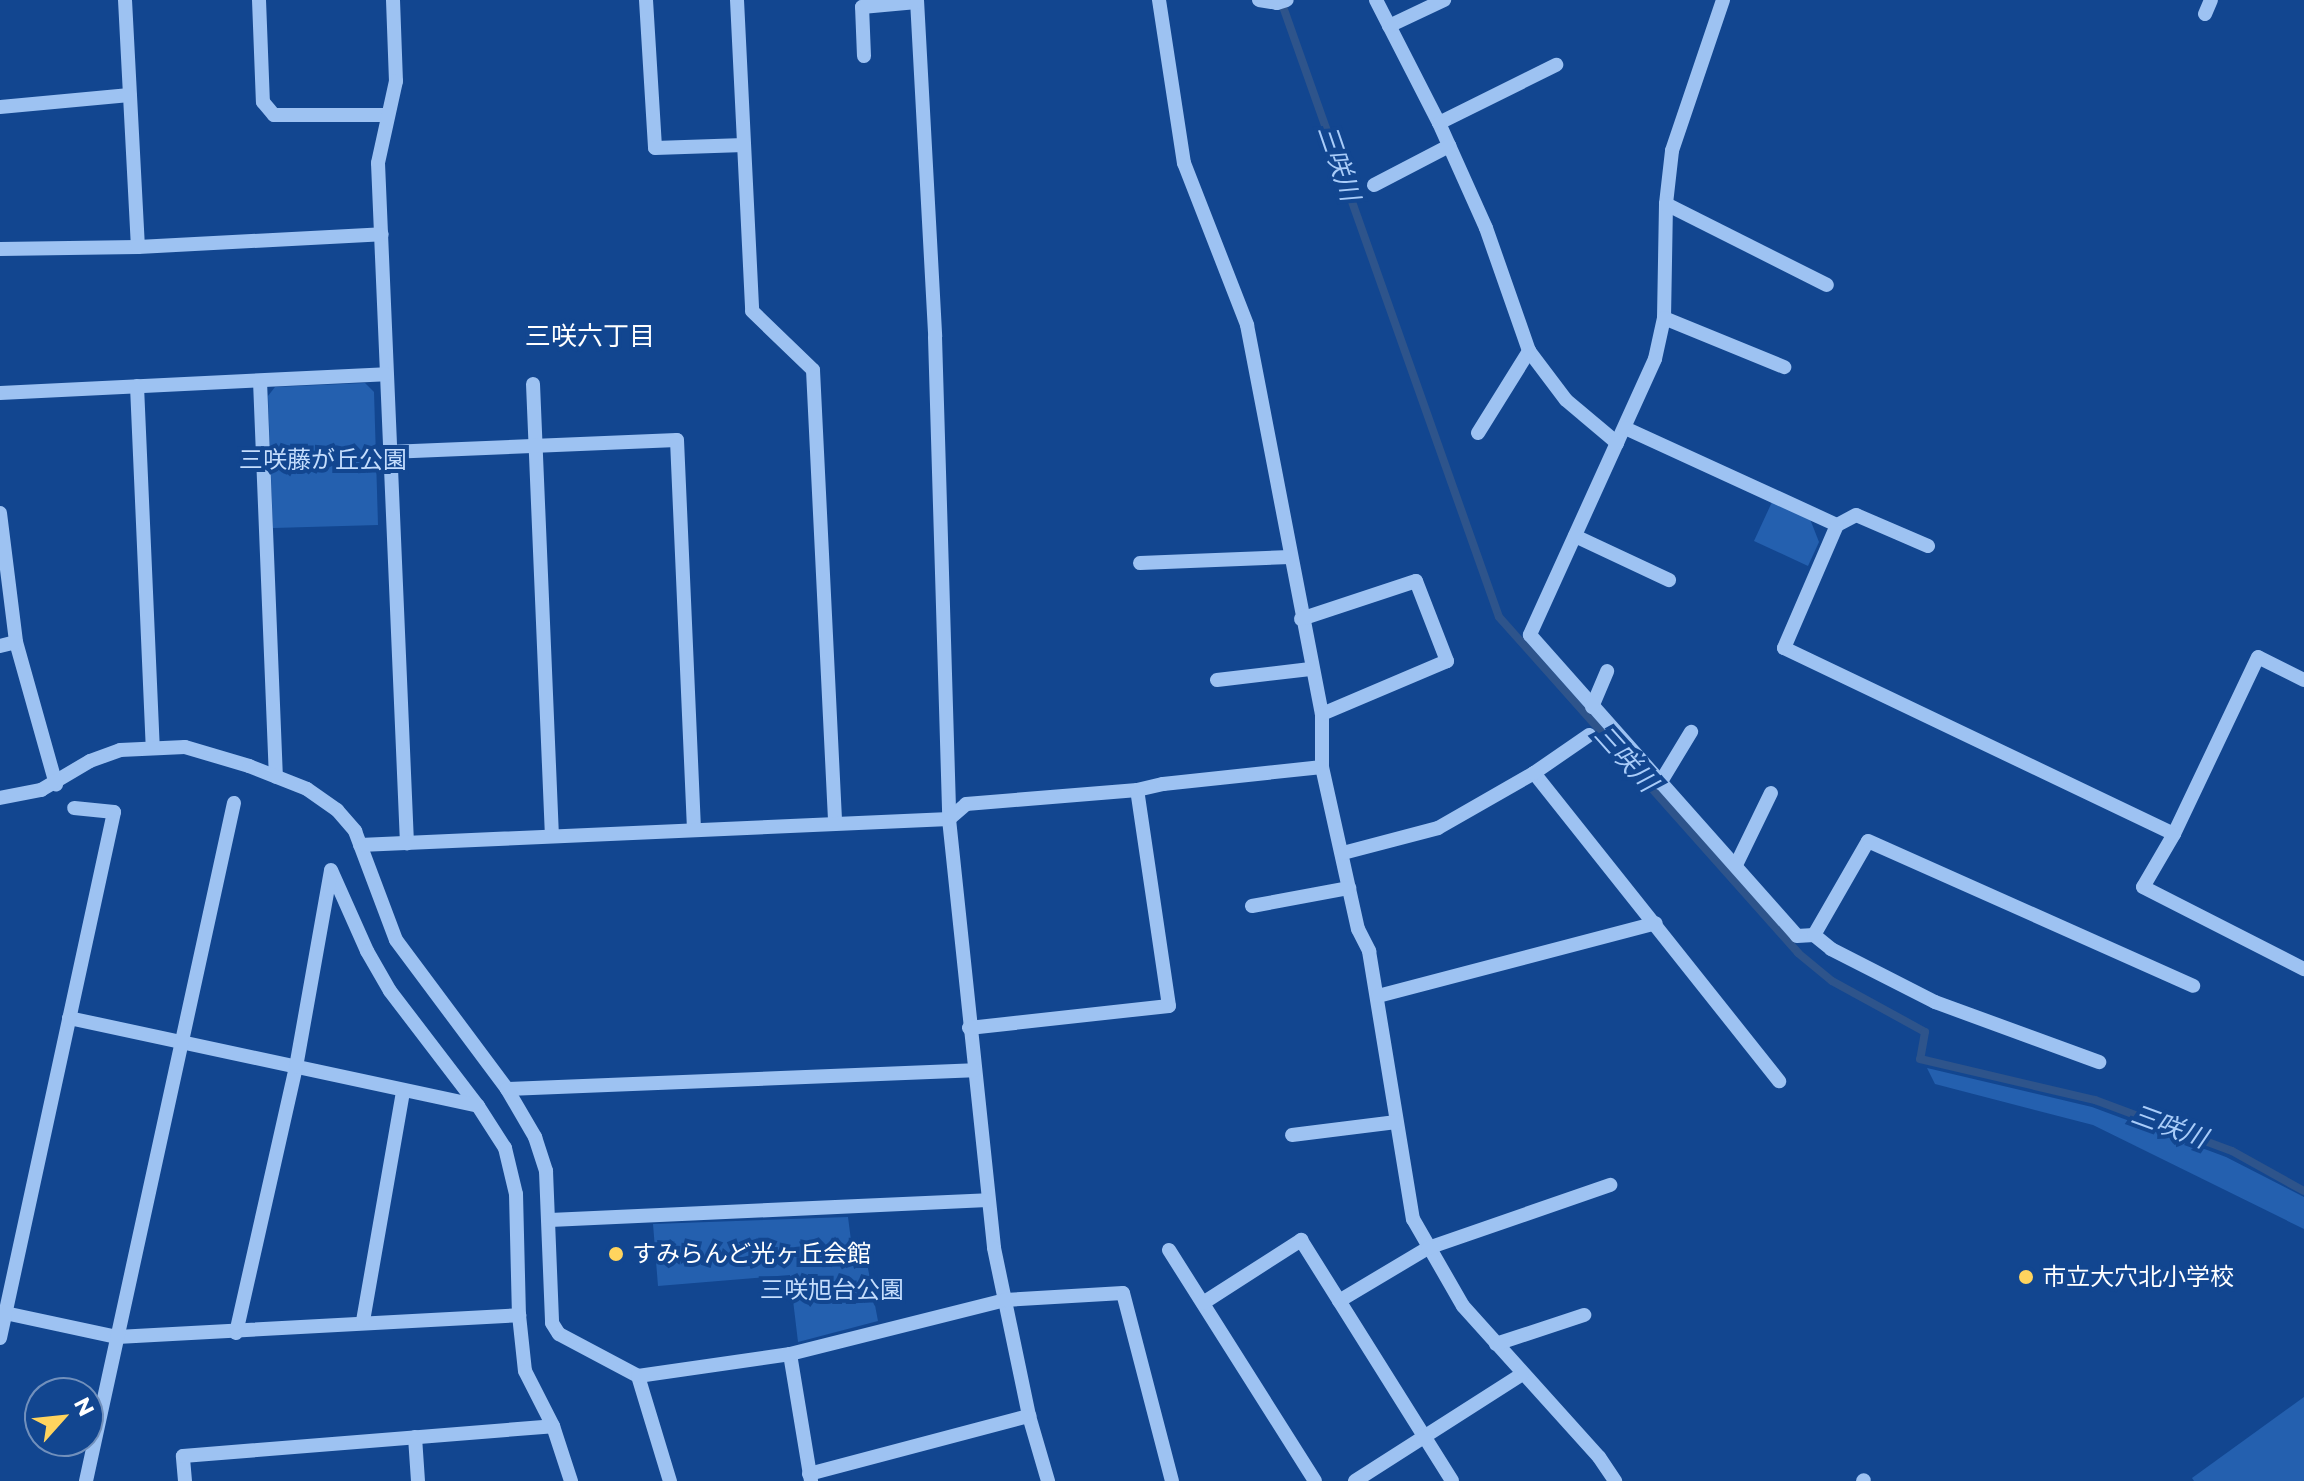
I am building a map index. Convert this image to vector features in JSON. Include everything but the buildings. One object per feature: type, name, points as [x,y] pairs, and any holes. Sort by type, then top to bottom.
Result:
[{"type":"street","points":[[125,0],[138,247]]},
{"type":"street","points":[[259,0],[263,102],[274,115],[387,115]]},
{"type":"street","points":[[393,0],[396,81],[378,163],[407,843]]},
{"type":"street","points":[[646,0],[655,148],[744,145]]},
{"type":"street","points":[[737,0],[752,311],[813,370],[835,823]]},
{"type":"street","points":[[1159,0],[1184,163],[1247,325],[1310,669],[1322,714],[1322,767],[1358,929],[1369,951],[1413,1219],[1463,1306],[1599,1457],[1615,1481]]},
{"type":"street","points":[[1259,0],[1277,3],[1287,0]]},
{"type":"street","points":[[1376,0],[1439,123],[1486,228],[1529,351],[1566,400],[1617,443]]},
{"type":"street","points":[[1389,26],[1444,0]]},
{"type":"street","points":[[1723,0],[1672,151],[1666,204],[1664,318],[1655,359],[1530,635],[1592,707],[1598,728],[1660,783],[1797,936],[1814,935],[1831,949],[1935,1002],[2099,1062]]},
{"type":"street","points":[[864,56],[862,7],[917,1],[938,433],[949,819],[988,1200],[1029,1416],[1048,1481]]},
{"type":"street","points":[[1439,123],[1556,65]]},
{"type":"street","points":[[0,107],[129,95]]},
{"type":"street","points":[[1374,185],[1449,146]]},
{"type":"street","points":[[1666,204],[1827,285]]},
{"type":"street","points":[[0,249],[138,247],[382,234]]},
{"type":"street","points":[[1664,318],[1784,367]]},
{"type":"street","points":[[1478,433],[1529,351]]},
{"type":"street","points":[[0,393],[386,374]]},
{"type":"street","points":[[260,381],[276,777]]},
{"type":"street","points":[[533,384],[552,835]]},
{"type":"street","points":[[137,386],[153,747]]},
{"type":"street","points":[[1625,428],[1837,525]]},
{"type":"street","points":[[389,452],[677,440],[694,830]]},
{"type":"street","points":[[0,513],[16,642],[56,784]]},
{"type":"street","points":[[1928,546],[1856,515],[1837,525],[1784,648],[2174,834]]},
{"type":"street","points":[[1575,536],[1669,580]]},
{"type":"street","points":[[1140,563],[1290,557]]},
{"type":"street","points":[[0,561],[7,579]]},
{"type":"street","points":[[1301,619],[1416,581],[1447,661],[1322,714]]},
{"type":"street","points":[[0,646],[16,642]]},
{"type":"street","points":[[2304,680],[2258,657],[2174,834],[2143,887],[2304,969]]},
{"type":"street","points":[[1217,680],[1310,669]]},
{"type":"street","points":[[1592,707],[1607,671]]},
{"type":"street","points":[[1343,853],[1438,828],[1534,773],[1598,728]]},
{"type":"street","points":[[1660,783],[1691,732]]},
{"type":"street","points":[[0,799],[56,784],[90,761],[120,750],[185,747],[211,753],[307,789],[337,810],[355,831],[396,940],[507,1089],[535,1137],[546,1171],[552,1323],[559,1334],[638,1376],[790,1354],[1005,1300],[1123,1293],[1172,1481]]},
{"type":"street","points":[[360,845],[949,819],[966,804],[1137,790],[1163,784],[1322,767]]},
{"type":"street","points":[[1534,773],[1779,1081]]},
{"type":"street","points":[[969,1028],[1169,1006],[1137,790]]},
{"type":"street","points":[[1736,865],[1771,793]]},
{"type":"street","points":[[86,1481],[234,803]]},
{"type":"street","points":[[0,1338],[114,812],[74,808]]},
{"type":"street","points":[[1814,935],[1868,841],[2193,986]]},
{"type":"street","points":[[236,1333],[296,1067],[331,870],[367,951],[390,991],[478,1106],[505,1148],[516,1194],[519,1315],[525,1371],[553,1426],[571,1481]]},
{"type":"street","points":[[1252,906],[1349,888]]},
{"type":"street","points":[[1378,996],[1656,923]]},
{"type":"street","points":[[69,1018],[478,1106]]},
{"type":"street","points":[[507,1089],[974,1070]]},
{"type":"street","points":[[363,1321],[403,1092]]},
{"type":"street","points":[[1292,1135],[1396,1122]]},
{"type":"street","points":[[1339,1301],[1428,1248],[1610,1185]]},
{"type":"street","points":[[550,1220],[988,1200]]},
{"type":"street","points":[[1203,1303],[1301,1240],[1452,1481]]},
{"type":"street","points":[[1169,1250],[1315,1481]]},
{"type":"street","points":[[5,1313],[117,1337],[236,1333],[363,1321],[519,1315]]},
{"type":"street","points":[[1496,1344],[1584,1315]]},
{"type":"street","points":[[790,1354],[810,1478],[1029,1416]]},
{"type":"street","points":[[1355,1481],[1522,1374]]},
{"type":"street","points":[[638,1376],[670,1481]]},
{"type":"street","points":[[185,1481],[183,1456],[553,1426]]},
{"type":"street","points":[[415,1437],[418,1481]]},
{"type":"green space","name":"三咲藤が丘公園","points":[[365,383],[374,392],[378,525],[273,528],[268,396],[275,387]]},
{"type":"green space","points":[[1772,502],[1810,519],[1819,542],[1808,566],[1754,541]]},
{"type":"green space","points":[[1927,1068],[2092,1107],[2226,1157],[2304,1197],[2304,1229],[2093,1125],[1935,1084]]},
{"type":"green space","name":"三咲旭台公園","points":[[848,1217],[853,1256],[866,1258],[878,1321],[798,1342],[790,1275],[658,1286],[653,1224]]},
{"type":"green space","points":[[2304,1397],[2304,1481],[2194,1481],[2192,1478]]},
{"type":"waterway","name":"三咲川","points":[[1281,1],[1499,617],[1798,953],[1832,981],[1925,1032],[1920,1059],[2095,1100],[2232,1151],[2304,1191]]},
{"type":"place","name":"すみらんど光ヶ丘会館","points":[[616,1254]]},
{"type":"place","name":"市立大穴北小学校","points":[[2026,1277]]},
{"type":"district","name":"三咲六丁目","points":[[590,337]]}]
